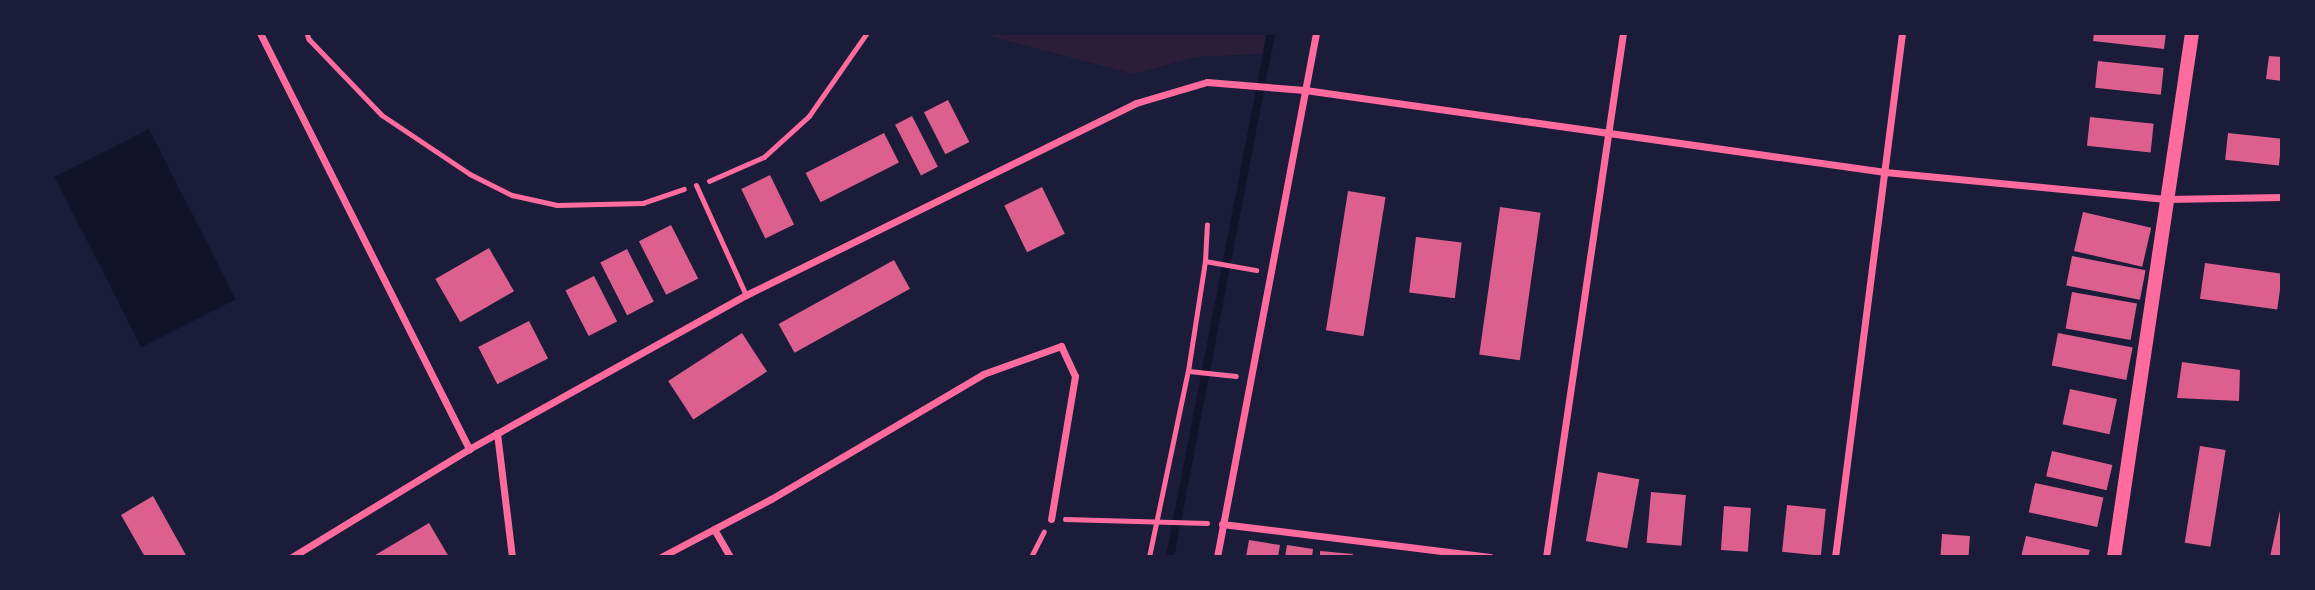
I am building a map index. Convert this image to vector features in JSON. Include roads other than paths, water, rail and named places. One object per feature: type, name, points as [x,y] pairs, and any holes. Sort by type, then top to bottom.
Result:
[{"type":"main road","points":[[2114,557],[2192,33]]},
{"type":"street","points":[[260,33],[469,449]]},
{"type":"street","points":[[1217,557],[1316,33]]},
{"type":"street","points":[[1546,557],[1623,33]]},
{"type":"street","points":[[1835,557],[1902,33]]},
{"type":"street","points":[[292,557],[469,449],[746,295],[1136,103],[1207,82],[1305,90],[1885,172],[2166,199],[2282,197]]},
{"type":"street","points":[[661,557],[984,374],[1061,346],[1075,376],[1051,519]]},
{"type":"street","points":[[497,433],[512,557]]},
{"type":"street","points":[[1222,524],[1490,557]]},
{"type":"street","points":[[714,529],[730,557]]},
{"type":"lane","points":[[696,185],[746,295]]},
{"type":"waterway","points":[[1170,557],[1271,33]]}]
